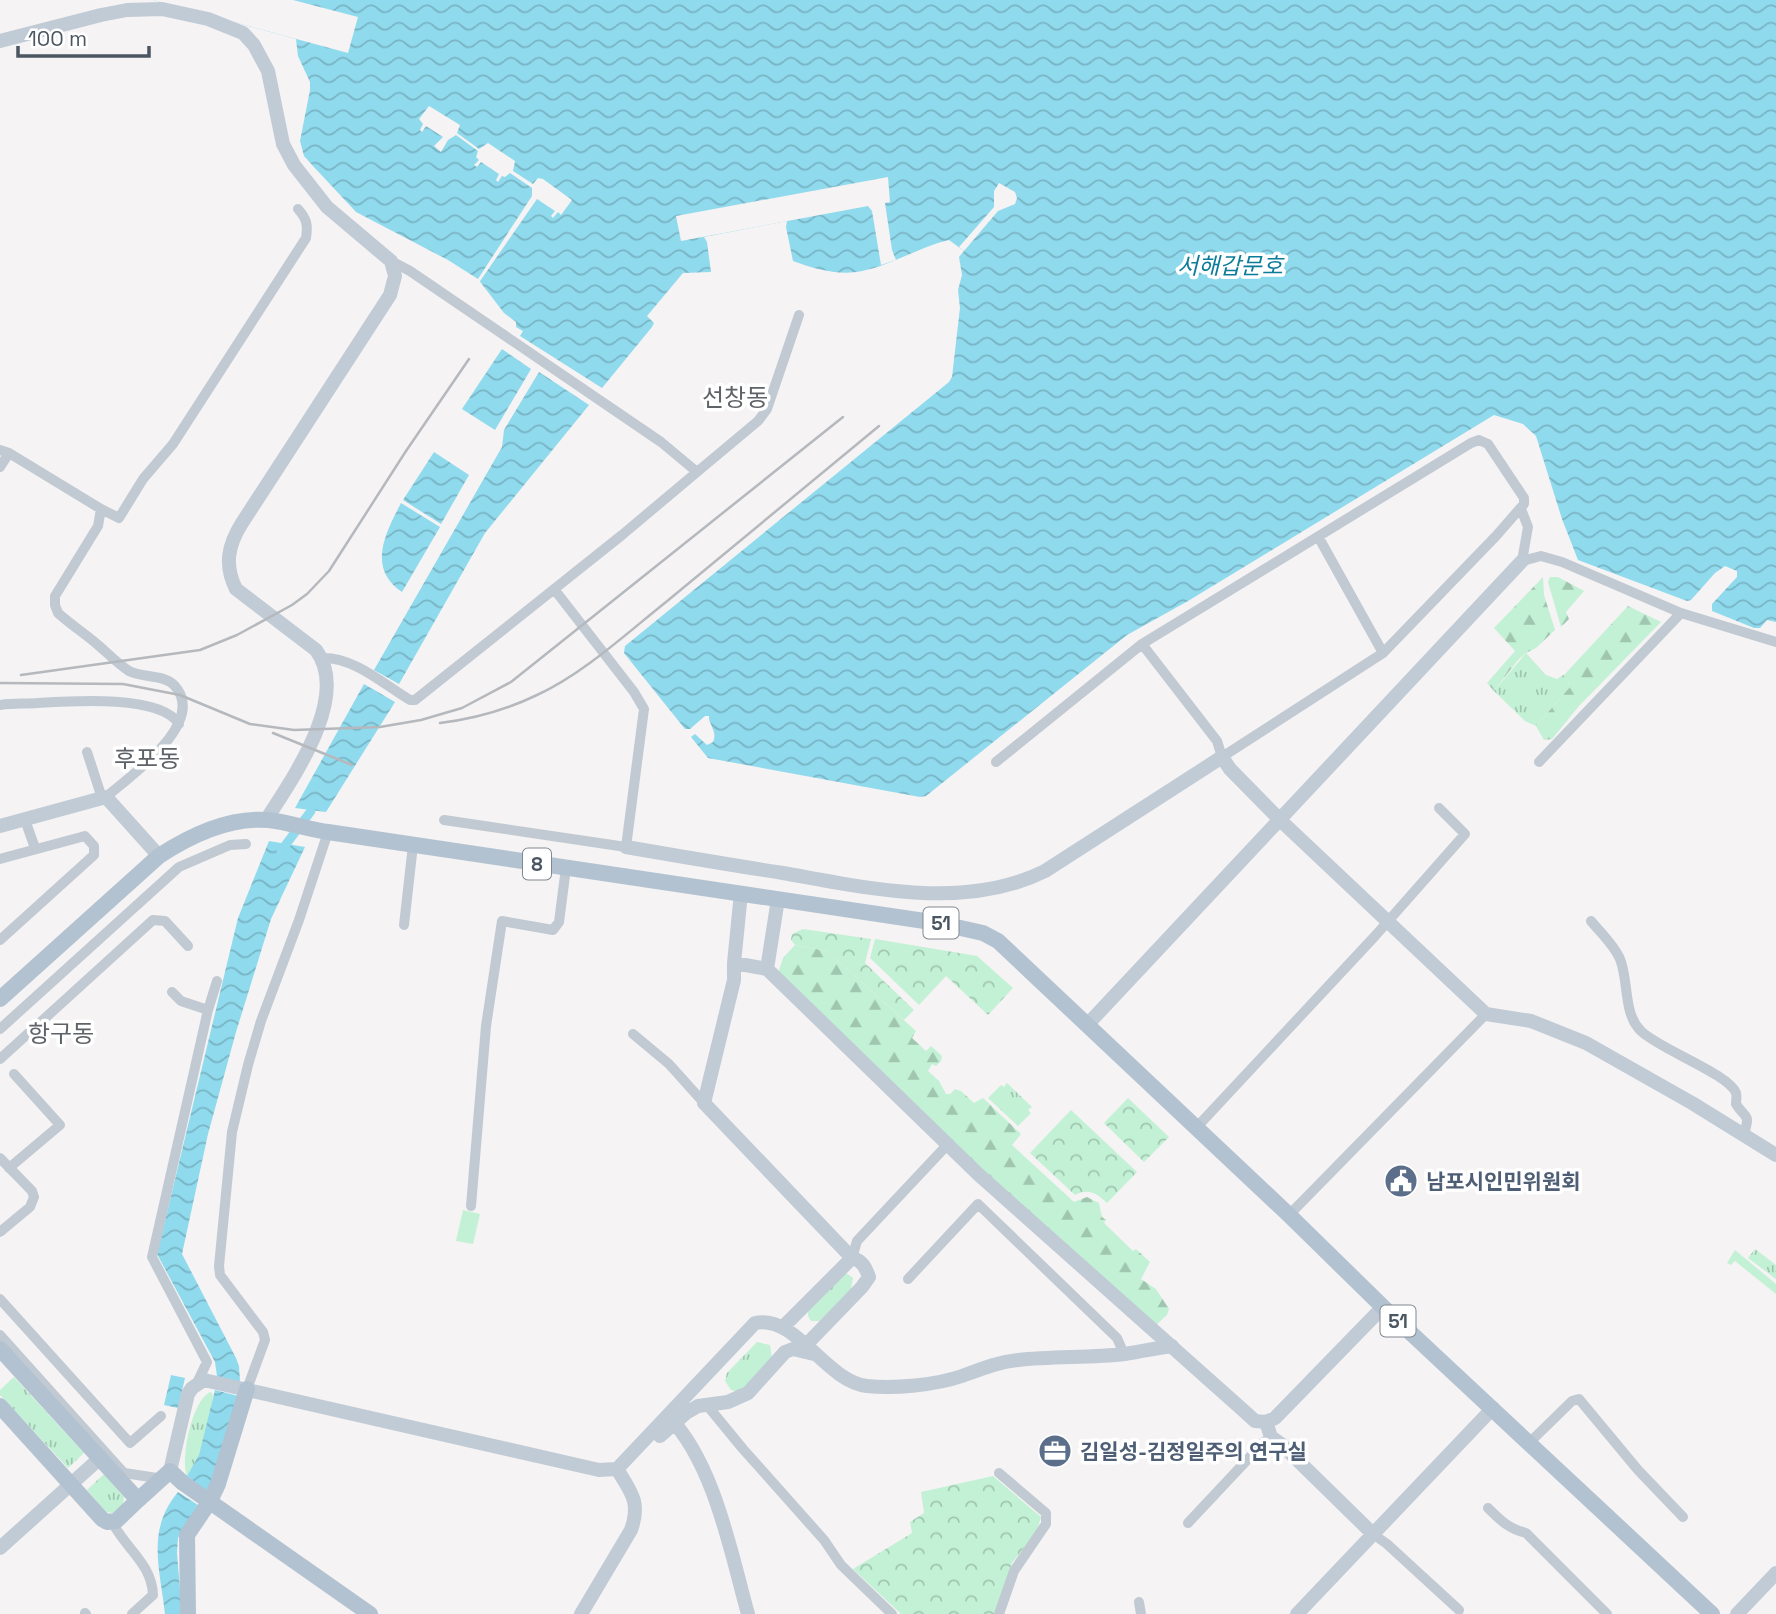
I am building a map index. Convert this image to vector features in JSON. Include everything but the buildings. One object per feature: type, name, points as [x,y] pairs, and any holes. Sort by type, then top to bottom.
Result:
[{"type":"main road","name":"8","points":[[0,999],[159,856],[183,840],[214,828],[241,822],[273,821],[321,831],[760,896]]},
{"type":"main road","name":"51","points":[[760,896],[939,923],[983,933],[998,940],[1383,1307],[1712,1614]]},
{"type":"main road","points":[[0,1349],[138,1500]]},
{"type":"main road","points":[[188,1614],[187,1535],[226,1460],[242,1388]]},
{"type":"main road","points":[[0,1406],[103,1519],[112,1522],[164,1475],[183,1483],[206,1498],[370,1614]]},
{"type":"street","points":[[0,41],[127,10],[162,9],[196,15],[243,33],[254,45],[268,71],[283,144],[294,165],[327,207],[391,261],[410,271],[595,396],[661,442],[697,472]]},
{"type":"street","points":[[0,467],[4,451],[120,518],[143,480],[173,444],[306,238],[305,217],[298,209]]},
{"type":"street","points":[[273,821],[317,728],[327,688],[327,674],[322,658],[303,639],[236,589],[228,561],[235,534],[390,295],[395,276],[391,261]]},
{"type":"street","points":[[322,658],[348,661],[410,700],[421,696],[758,421],[767,409],[799,315]]},
{"type":"street","points":[[444,820],[883,890],[937,892],[984,889],[1016,883],[1045,871],[1383,653],[1521,509],[1524,498],[1493,449],[1479,440],[1142,644],[996,762]]},
{"type":"street","points":[[0,826],[104,798],[164,746],[178,724],[182,710],[180,695],[172,683],[160,678],[143,677],[117,663],[66,621],[55,605],[55,596],[98,526],[101,509]]},
{"type":"street","points":[[1521,509],[1528,527],[1522,561]]},
{"type":"street","points":[[1319,538],[1383,653]]},
{"type":"street","points":[[1088,1024],[1522,561],[1541,556],[1562,562],[1681,613],[1776,642]]},
{"type":"street","points":[[554,589],[634,692],[644,709],[626,847]]},
{"type":"street","points":[[1539,762],[1681,613]]},
{"type":"street","points":[[1142,644],[1217,741],[1222,757],[1230,769],[1279,819],[1486,1014],[1531,1021],[1587,1042],[1776,1155]]},
{"type":"street","points":[[0,705],[53,701],[119,701],[163,711],[174,716],[178,724]]},
{"type":"street","points":[[87,752],[104,798],[159,856]]},
{"type":"street","points":[[1196,1128],[1375,936],[1465,834],[1439,808]]},
{"type":"street","points":[[25,820],[34,848]]},
{"type":"street","points":[[242,1388],[265,1339],[263,1332],[220,1275],[232,1132],[261,1021],[299,920],[321,831]]},
{"type":"street","points":[[0,859],[85,836],[94,846],[94,855],[0,940]]},
{"type":"street","points":[[0,1029],[179,867],[230,845],[246,844]]},
{"type":"street","points":[[404,925],[413,845]]},
{"type":"street","points":[[471,1206],[486,1026],[502,921],[553,930],[559,922],[566,868]]},
{"type":"street","points":[[704,1103],[734,980],[741,893]]},
{"type":"street","points":[[767,969],[778,899]]},
{"type":"street","points":[[0,1059],[152,920],[165,921],[188,946]]},
{"type":"street","points":[[1591,921],[1621,960],[1633,1018],[1639,1030],[1659,1045],[1721,1078],[1731,1087],[1736,1094],[1736,1104],[1748,1120],[1744,1135]]},
{"type":"street","points":[[734,963],[767,969],[978,1174],[1255,1421],[1275,1419],[1383,1307]]},
{"type":"street","points":[[205,1382],[207,1362],[152,1257],[208,1010],[217,981]]},
{"type":"street","points":[[172,992],[181,1001],[208,1010]]},
{"type":"street","points":[[1289,1215],[1486,1014]]},
{"type":"street","points":[[633,1034],[669,1064],[852,1258],[866,1267],[869,1277],[810,1350]]},
{"type":"street","points":[[9,1168],[60,1125],[14,1074]]},
{"type":"street","points":[[783,1326],[852,1258],[857,1241],[949,1143]]},
{"type":"street","points":[[0,1158],[32,1192],[33,1202],[0,1232]]},
{"type":"street","points":[[908,1279],[978,1204],[1118,1338],[1124,1354]]},
{"type":"street","points":[[0,1299],[130,1443],[161,1416]]},
{"type":"street","points":[[0,1335],[124,1474],[164,1475],[188,1394],[205,1382],[242,1388],[587,1468],[611,1471],[619,1468],[671,1419],[755,1323],[770,1322],[783,1326],[837,1373],[854,1384],[870,1386],[944,1381],[989,1365],[1020,1360],[1124,1354],[1172,1346]]},
{"type":"street","points":[[671,1419],[706,1404],[729,1402],[748,1394],[785,1352],[793,1349],[810,1350]]},
{"type":"street","points":[[1530,1442],[1572,1401],[1579,1399],[1638,1471],[1682,1517]]},
{"type":"street","points":[[706,1404],[824,1540],[841,1565],[892,1614]]},
{"type":"street","points":[[1297,1614],[1493,1408]]},
{"type":"street","points":[[671,1419],[703,1469],[723,1525],[748,1614]]},
{"type":"street","points":[[1266,1422],[1271,1437],[1373,1534],[1459,1610]]},
{"type":"street","points":[[1188,1522],[1271,1437]]},
{"type":"street","points":[[0,1548],[99,1459]]},
{"type":"street","points":[[581,1614],[631,1530],[634,1520],[634,1500],[619,1468]]},
{"type":"street","points":[[999,1473],[1046,1513],[1046,1524],[1014,1571],[999,1614]]},
{"type":"street","points":[[1488,1508],[1504,1524],[1526,1533],[1607,1614]]},
{"type":"street","points":[[112,1522],[120,1538],[148,1570],[152,1583],[153,1595],[132,1614]]},
{"type":"street","points":[[1737,1614],[1776,1573]]},
{"type":"street","points":[[1139,1602],[1141,1614]]},
{"type":"green space","points":[[1543,577],[1544,595],[1555,630],[1518,660],[1494,691],[1487,683],[1515,651],[1494,628]]},
{"type":"green space","points":[[1550,577],[1558,577],[1584,591],[1566,612],[1569,619],[1561,627],[1548,582]]},
{"type":"green space","points":[[1628,606],[1661,622],[1579,706],[1552,739],[1544,740],[1536,726],[1570,687],[1565,674]]},
{"type":"green space","points":[[1526,653],[1546,675],[1557,679],[1565,674],[1570,687],[1536,726],[1525,721],[1494,691]]},
{"type":"green space","points":[[803,929],[871,939],[865,963],[914,1010],[904,1020],[827,951],[795,945],[791,940],[792,934]]},
{"type":"green space","points":[[875,939],[977,956],[1013,988],[988,1015],[946,976],[919,1005],[870,958]]},
{"type":"green space","points":[[795,945],[827,951],[916,1031],[912,1038],[926,1051],[931,1046],[942,1056],[941,1061],[936,1066],[932,1064],[928,1071],[939,1081],[946,1094],[955,1089],[974,1103],[983,1098],[1021,1134],[1012,1145],[1074,1202],[1087,1197],[1099,1203],[1102,1217],[1106,1220],[1104,1223],[1133,1251],[1136,1249],[1150,1262],[1141,1279],[1156,1289],[1169,1309],[1167,1315],[1155,1326],[982,1171],[777,976],[783,958]]},
{"type":"green space","points":[[1007,1083],[1032,1107],[1028,1110],[1031,1113],[1018,1126],[988,1098],[1001,1085],[1004,1087]]},
{"type":"green space","points":[[1128,1098],[1169,1137],[1144,1162],[1104,1123]]},
{"type":"green space","points":[[1071,1110],[1137,1172],[1107,1203],[1092,1193],[1075,1195],[1030,1153]]},
{"type":"green space","points":[[463,1210],[480,1214],[473,1244],[456,1241]]},
{"type":"green space","points":[[1755,1249],[1776,1265],[1776,1279],[1748,1258]]},
{"type":"green space","points":[[1735,1250],[1776,1284],[1776,1294],[1735,1261],[1731,1265],[1727,1263]]},
{"type":"green space","points":[[846,1273],[853,1278],[851,1289],[820,1321],[811,1321],[808,1311]]},
{"type":"green space","points":[[757,1342],[770,1345],[772,1358],[744,1389],[738,1392],[731,1390],[725,1381],[727,1373]]},
{"type":"green space","points":[[14,1377],[84,1453],[68,1468],[0,1395],[0,1390]]},
{"type":"green space","points":[[211,1392],[213,1395],[205,1438],[193,1469],[187,1476],[185,1457],[189,1430],[198,1405]]},
{"type":"green space","points":[[104,1474],[124,1497],[123,1504],[113,1513],[106,1512],[87,1490]]},
{"type":"green space","points":[[993,1476],[1041,1517],[1037,1531],[1012,1563],[995,1614],[901,1614],[853,1569],[912,1533],[910,1522],[924,1513],[921,1492]]},
{"type":"water","name":"서해갑문호","points":[[153,0],[1776,0],[1776,622],[1767,620],[1760,628],[1754,628],[1712,611],[1712,604],[1737,577],[1737,571],[1725,566],[1687,601],[1578,560],[1536,436],[1523,424],[1494,415],[1188,601],[1127,635],[926,796],[708,758],[691,737],[695,734],[707,745],[713,742],[714,734],[709,716],[705,716],[690,729],[685,729],[624,653],[625,646],[949,382],[952,377],[960,308],[958,290],[962,275],[959,257],[964,251],[949,240],[873,268],[845,273],[818,269],[793,261],[787,221],[704,237],[711,272],[683,273],[647,316],[654,323],[652,327],[602,388],[520,336],[523,331],[516,327],[516,322],[504,313],[478,279],[448,260],[356,212],[304,156],[300,141],[310,82],[298,56],[296,39]]},
{"type":"water","points":[[502,349],[531,369],[495,430],[462,409]]},
{"type":"water","points":[[539,372],[589,405],[485,533],[399,684],[374,670],[502,447],[504,430]]},
{"type":"water","points":[[434,452],[469,475],[441,524],[403,500]]},
{"type":"water","points":[[401,503],[440,527],[402,592],[391,583],[382,561],[385,538]]},
{"type":"water","points":[[364,684],[395,702],[326,812],[295,808]]},
{"type":"water","points":[[269,841],[305,847],[271,919],[236,1032],[208,1134],[182,1254],[236,1358],[240,1382],[217,1376],[215,1362],[157,1254],[238,918]]},
{"type":"water","points":[[171,1375],[185,1378],[178,1408],[164,1405]]},
{"type":"water","points":[[215,1390],[238,1396],[213,1479],[206,1491],[187,1476],[199,1455]]},
{"type":"water","points":[[178,1492],[198,1505],[178,1538],[182,1614],[165,1614],[158,1565],[159,1535],[168,1506]]},
{"type":"pier","points":[[153,0],[293,0],[358,17],[348,53]]},
{"type":"pier","points":[[429,106],[460,125],[457,133],[479,149],[488,143],[515,161],[513,171],[533,184],[538,178],[543,179],[572,200],[561,215],[558,212],[553,218],[551,216],[555,211],[537,199],[478,284],[476,282],[532,196],[532,188],[510,173],[502,176],[498,182],[496,180],[499,174],[481,162],[477,167],[474,165],[479,160],[476,157],[478,151],[456,135],[448,140],[441,152],[434,146],[443,137],[426,126],[422,132],[420,130],[423,124],[419,119]]},
{"type":"pier","points":[[888,177],[890,202],[885,203],[896,260],[881,265],[872,211],[868,206],[681,241],[676,216]]},
{"type":"pier","points":[[999,183],[1015,192],[1015,204],[998,211],[964,251],[959,247],[994,207],[994,191]]},
{"type":"waterway","points":[[281,851],[311,811]]},
{"type":"railway","points":[[21,675],[200,650],[237,635],[292,605],[329,571],[469,359]]},
{"type":"railway","points":[[0,683],[123,684],[180,695],[250,724],[294,730],[380,727],[421,720],[462,708],[511,682],[843,417]]},
{"type":"railway","points":[[440,723],[514,705],[554,686],[588,665],[879,426]]},
{"type":"railway","points":[[273,733],[352,765]]},
{"type":"place","name":"남포시인민위원회","points":[[1401,1181]]},
{"type":"place","name":"김일성-김정일주의 연구실","points":[[1055,1451]]},
{"type":"district","name":"선창동","points":[[735,397]]},
{"type":"district","name":"후포동","points":[[147,758]]},
{"type":"district","name":"항구동","points":[[61,1033]]}]
